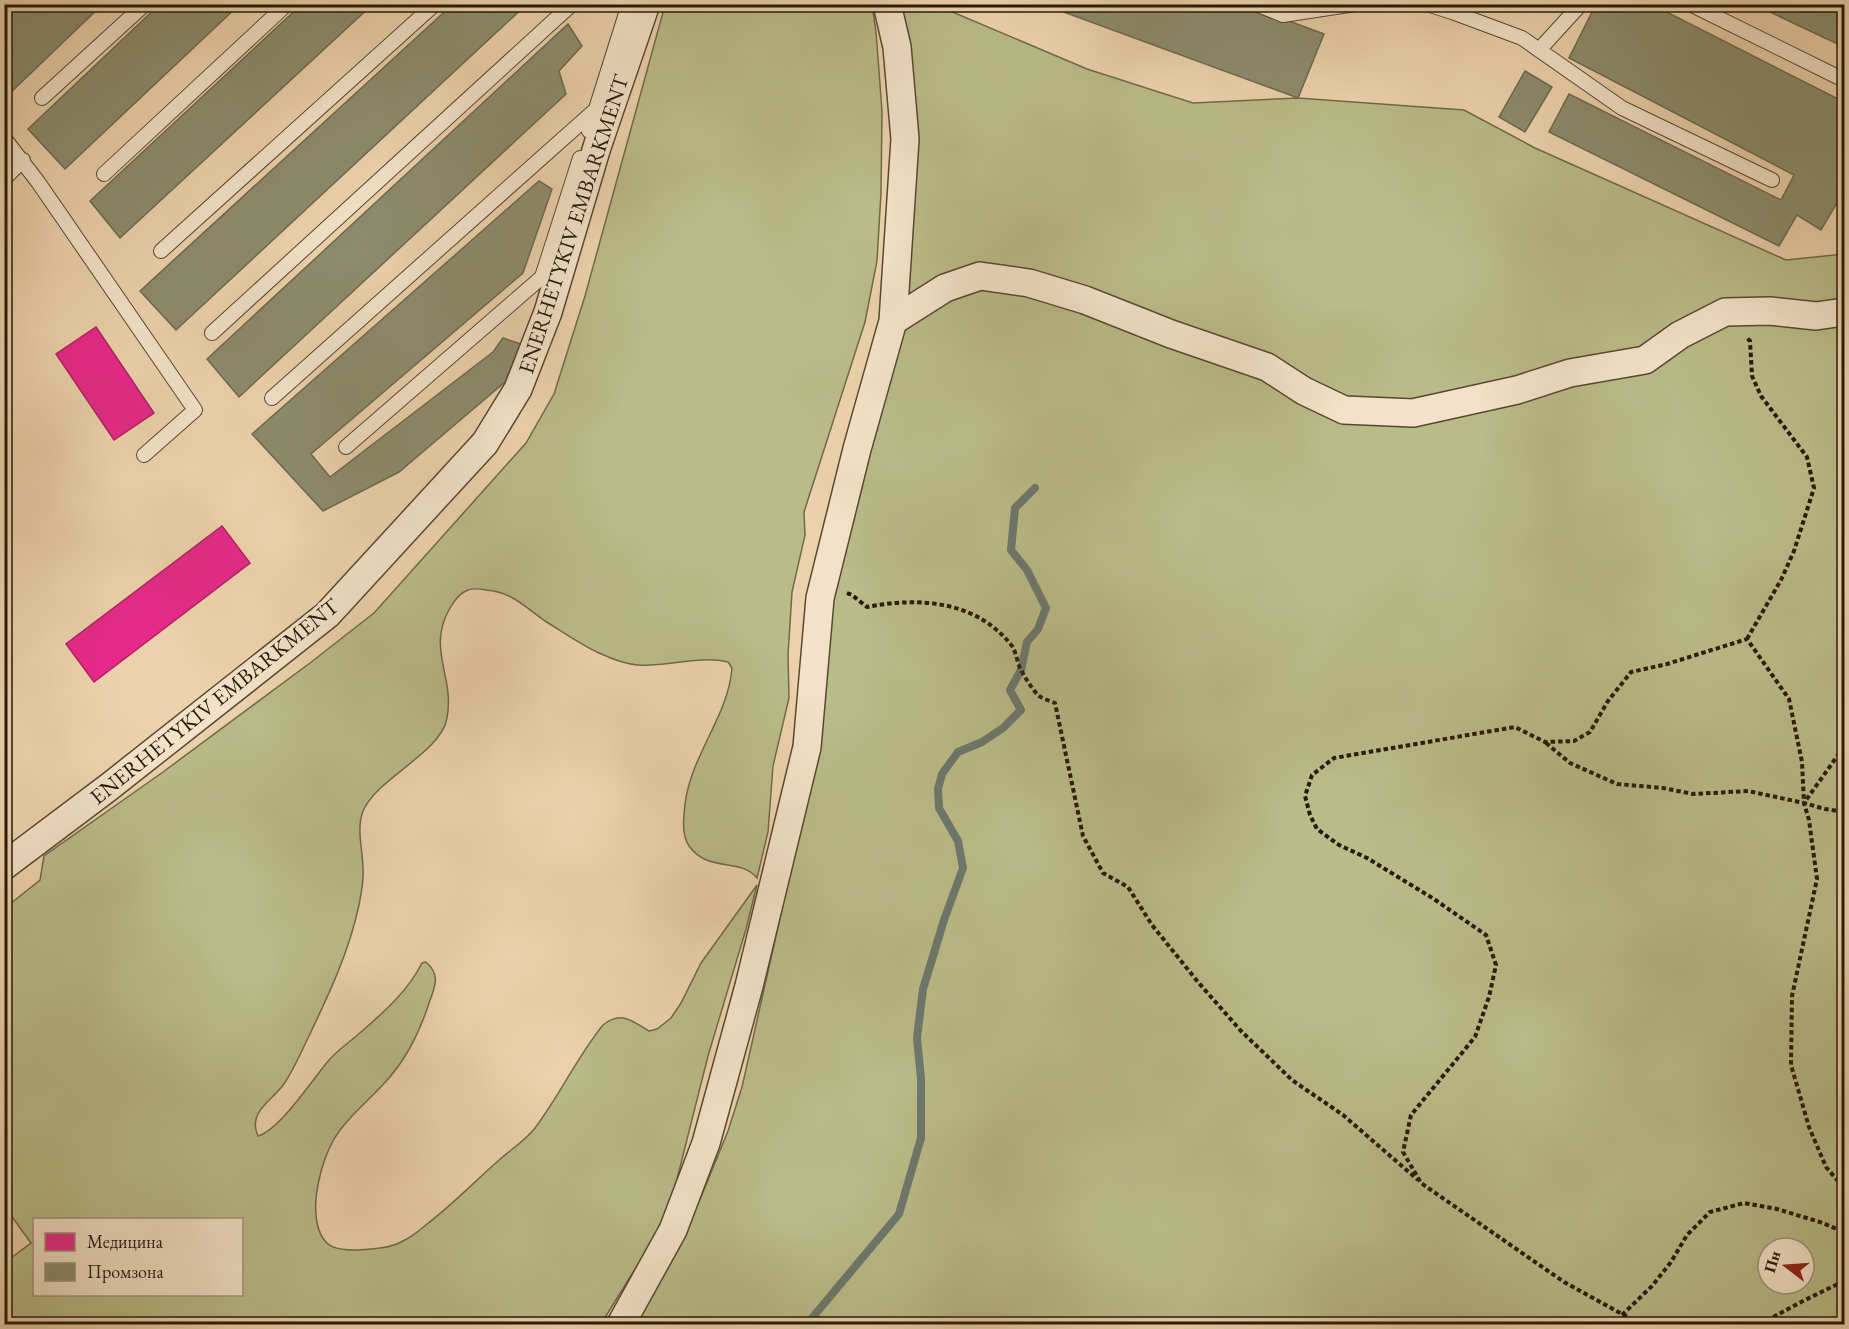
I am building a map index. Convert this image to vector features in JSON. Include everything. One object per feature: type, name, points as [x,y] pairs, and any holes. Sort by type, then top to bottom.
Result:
[{"type":"street","name":"ENERHETYKIV EMBARKMENT","points":[[4,866],[109,787],[327,615],[485,443],[518,389],[548,312],[597,147],[646,4]]},
{"type":"street","points":[[621,1324],[673,1230],[706,1143],[725,1076],[807,747],[820,598],[857,449],[893,321],[905,139],[897,46],[887,4]]},
{"type":"street","points":[[893,321],[945,288],[980,276],[1029,283],[1085,300],[1171,334],[1267,367],[1304,391],[1344,410],[1413,413],[1517,390],[1570,373],[1645,360],[1680,336],[1725,312],[1770,311],[1815,316],[1845,312]]},
{"type":"lane","points":[[42,98],[145,4]]},
{"type":"lane","points":[[104,174],[287,4]]},
{"type":"lane","points":[[161,251],[435,4]]},
{"type":"lane","points":[[212,333],[572,4]]},
{"type":"lane","points":[[346,447],[542,277],[629,4]]},
{"type":"lane","points":[[1256,4],[1283,15],[1355,4]]},
{"type":"lane","points":[[1426,4],[1454,8],[1522,38],[1622,108],[1772,180]]},
{"type":"lane","points":[[1539,50],[1581,4]]},
{"type":"lane","points":[[1690,4],[1845,80]]},
{"type":"lane","points":[[272,398],[595,110]]},
{"type":"lane","points":[[4,138],[23,160],[195,410],[144,455]]},
{"type":"lane","points":[[4,179],[23,160]]},
{"type":"path","points":[[1545,742],[1574,741],[1590,732],[1608,701],[1631,672],[1667,664],[1747,639],[1781,580],[1794,551],[1814,488],[1807,457],[1761,396],[1752,376],[1749,340],[1725,312]]},
{"type":"path","points":[[824,584],[852,595],[867,607],[891,603],[938,603],[970,613],[993,627],[1013,648],[1021,670],[1039,696],[1055,703],[1083,836],[1103,873],[1128,886],[1152,925],[1241,1031],[1292,1080],[1343,1115],[1421,1183],[1564,1282],[1640,1324]]},
{"type":"path","points":[[1747,639],[1789,699],[1802,762],[1804,803],[1809,820],[1817,879],[1792,996],[1791,1065],[1809,1127],[1826,1167],[1845,1188]]},
{"type":"path","points":[[1845,680],[1845,703]]},
{"type":"path","points":[[1804,803],[1843,748],[1845,724]]},
{"type":"path","points":[[1421,1183],[1403,1152],[1411,1115],[1474,1037],[1489,997],[1496,965],[1486,935],[1434,899],[1367,858],[1339,845],[1317,829],[1305,796],[1312,775],[1334,758],[1515,727],[1545,742],[1570,763],[1617,784],[1663,788],[1693,794],[1748,791],[1845,812]]},
{"type":"path","points":[[1622,1315],[1652,1286],[1671,1262],[1687,1235],[1710,1212],[1744,1203],[1777,1209],[1845,1232]]},
{"type":"path","points":[[1760,1324],[1845,1281]]},
{"type":"green space","points":[[665,5],[872,5],[882,111],[877,261],[865,322],[804,512],[805,535],[792,592],[788,655],[789,698],[773,766],[768,832],[757,878],[742,868],[714,862],[697,854],[689,846],[684,831],[686,795],[729,687],[732,668],[728,662],[695,660],[638,665],[623,662],[578,642],[511,597],[482,589],[465,591],[450,608],[443,623],[441,650],[448,703],[447,718],[442,731],[422,754],[382,787],[363,811],[360,833],[362,887],[355,922],[344,956],[291,1072],[284,1084],[262,1107],[256,1120],[255,1128],[258,1136],[277,1124],[330,1059],[387,1009],[410,983],[422,963],[426,962],[435,976],[433,992],[408,1052],[396,1070],[334,1139],[318,1182],[316,1217],[318,1227],[327,1244],[337,1248],[356,1250],[385,1247],[401,1242],[436,1217],[531,1133],[603,1025],[615,1018],[621,1018],[632,1021],[649,1031],[657,1029],[671,1018],[701,963],[757,885],[708,1056],[676,1183],[658,1232],[601,1324],[5,1324],[4,1263],[31,1243],[5,1207],[5,908],[40,880],[44,856],[163,772],[374,613],[526,443],[554,394],[585,296]]},
{"type":"green space","points":[[889,5],[936,5],[1087,69],[1193,103],[1298,98],[1464,110],[1535,148],[1786,260],[1844,254],[1844,1324],[633,1324],[681,1240],[701,1197],[728,1131],[742,1087],[796,847],[821,641],[897,300]]},
{"type":"building: Медицина","points":[[96,327],[154,413],[114,440],[56,354]]},
{"type":"building: Медицина","points":[[222,526],[250,563],[94,682],[66,644]]},
{"type":"building: Промзона","points":[[17,4],[103,4],[7,96],[4,93],[4,16]]},
{"type":"building: Промзона","points":[[160,4],[240,4],[65,169],[28,129]]},
{"type":"building: Промзона","points":[[302,4],[373,4],[120,238],[90,201]]},
{"type":"building: Промзона","points":[[453,4],[527,4],[176,330],[140,291]]},
{"type":"building: Промзона","points":[[1042,4],[1243,4],[1324,34],[1298,98]]},
{"type":"building: Промзона","points":[[1596,4],[1651,4],[1844,102],[1844,191],[1821,230],[1797,215],[1779,246],[1549,132],[1569,94],[1781,200],[1794,175],[1569,58]]},
{"type":"building: Промзона","points":[[1753,4],[1844,4],[1844,47]]},
{"type":"building: Промзона","points":[[568,24],[582,46],[559,71],[566,94],[239,397],[207,359]]},
{"type":"building: Промзона","points":[[1525,71],[1552,87],[1525,132],[1499,117]]},
{"type":"building: Промзона","points":[[539,181],[552,189],[523,273],[311,454],[330,477],[493,352],[503,338],[521,344],[505,382],[399,472],[323,511],[252,434]]},
{"type":"waterway","points":[[807,1324],[899,1214],[921,1138],[921,1079],[917,1038],[923,989],[963,868],[958,841],[939,808],[938,789],[942,774],[958,752],[982,742],[1003,728],[1021,710],[1010,690],[1021,670],[1027,642],[1038,629],[1046,608],[1027,570],[1011,550],[1015,508],[1035,488]]}]
